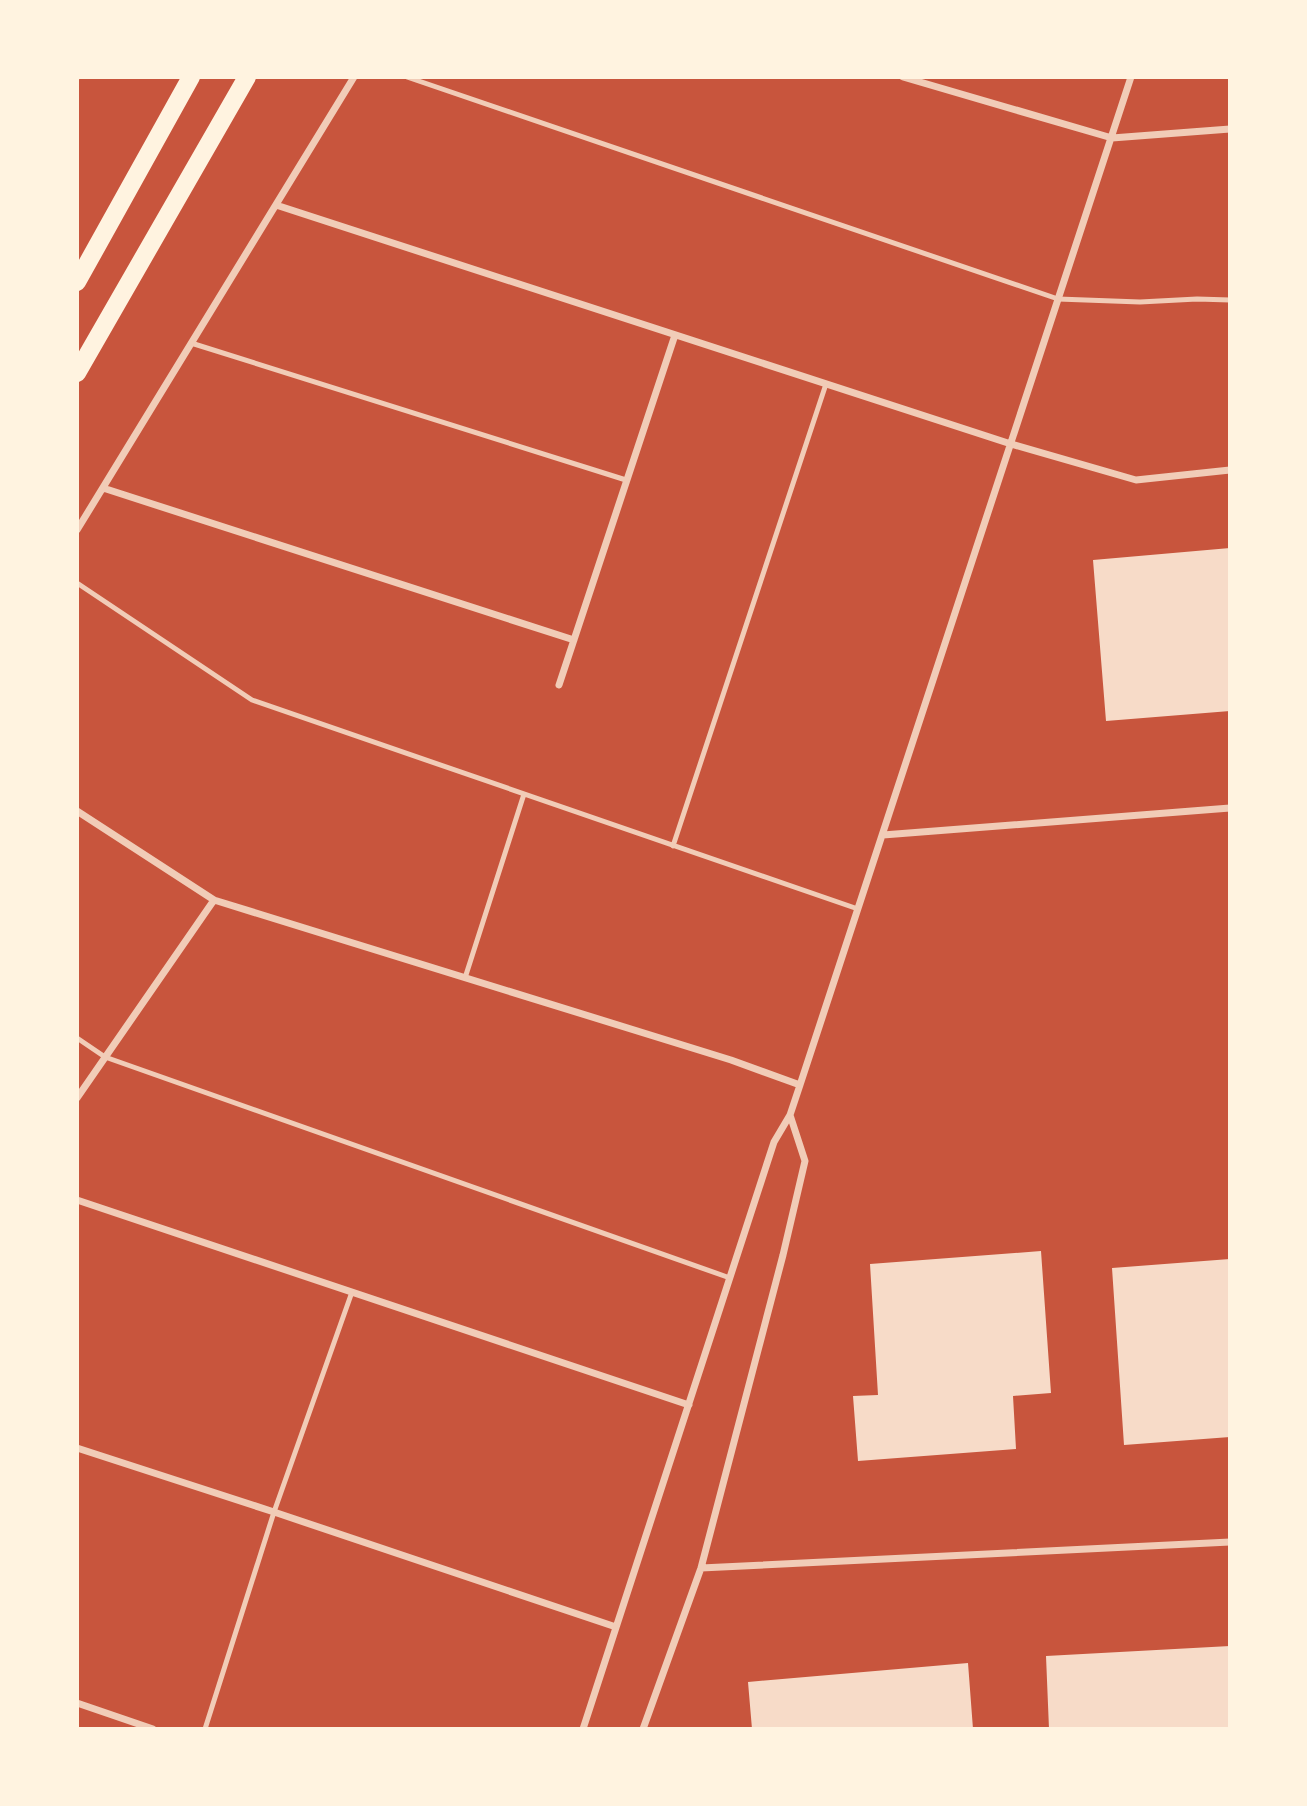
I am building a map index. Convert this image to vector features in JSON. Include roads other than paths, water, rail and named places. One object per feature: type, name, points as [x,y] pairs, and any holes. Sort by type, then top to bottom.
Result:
[{"type":"main road","points":[[77,282],[191,77]]},
{"type":"main road","points":[[77,373],[247,77]]},
{"type":"street","points":[[77,530],[354,77]]},
{"type":"street","points":[[903,77],[1112,138],[1230,129]]},
{"type":"street","points":[[583,1729],[775,1142],[790,1115],[883,835],[1131,77]]},
{"type":"street","points":[[275,205],[1011,444],[1136,480],[1230,470]]},
{"type":"street","points":[[559,685],[675,335]]},
{"type":"street","points":[[103,488],[574,640]]},
{"type":"street","points":[[883,835],[1230,808]]},
{"type":"street","points":[[77,811],[214,901],[731,1060],[800,1085]]},
{"type":"street","points":[[77,1098],[214,901]]},
{"type":"street","points":[[643,1729],[701,1568],[783,1255],[805,1161],[790,1115]]},
{"type":"street","points":[[77,1200],[689,1405]]},
{"type":"street","points":[[77,1448],[616,1627]]},
{"type":"street","points":[[701,1568],[1230,1542]]},
{"type":"street","points":[[77,1703],[153,1729]]},
{"type":"lane","points":[[407,77],[1059,299],[1140,302],[1230,300]]},
{"type":"lane","points":[[191,343],[626,480]]},
{"type":"lane","points":[[673,846],[826,384]]},
{"type":"lane","points":[[77,583],[251,700],[858,909]]},
{"type":"lane","points":[[465,978],[524,794]]},
{"type":"lane","points":[[77,1038],[105,1057],[730,1278]]},
{"type":"lane","points":[[205,1729],[274,1512],[352,1292]]}]
